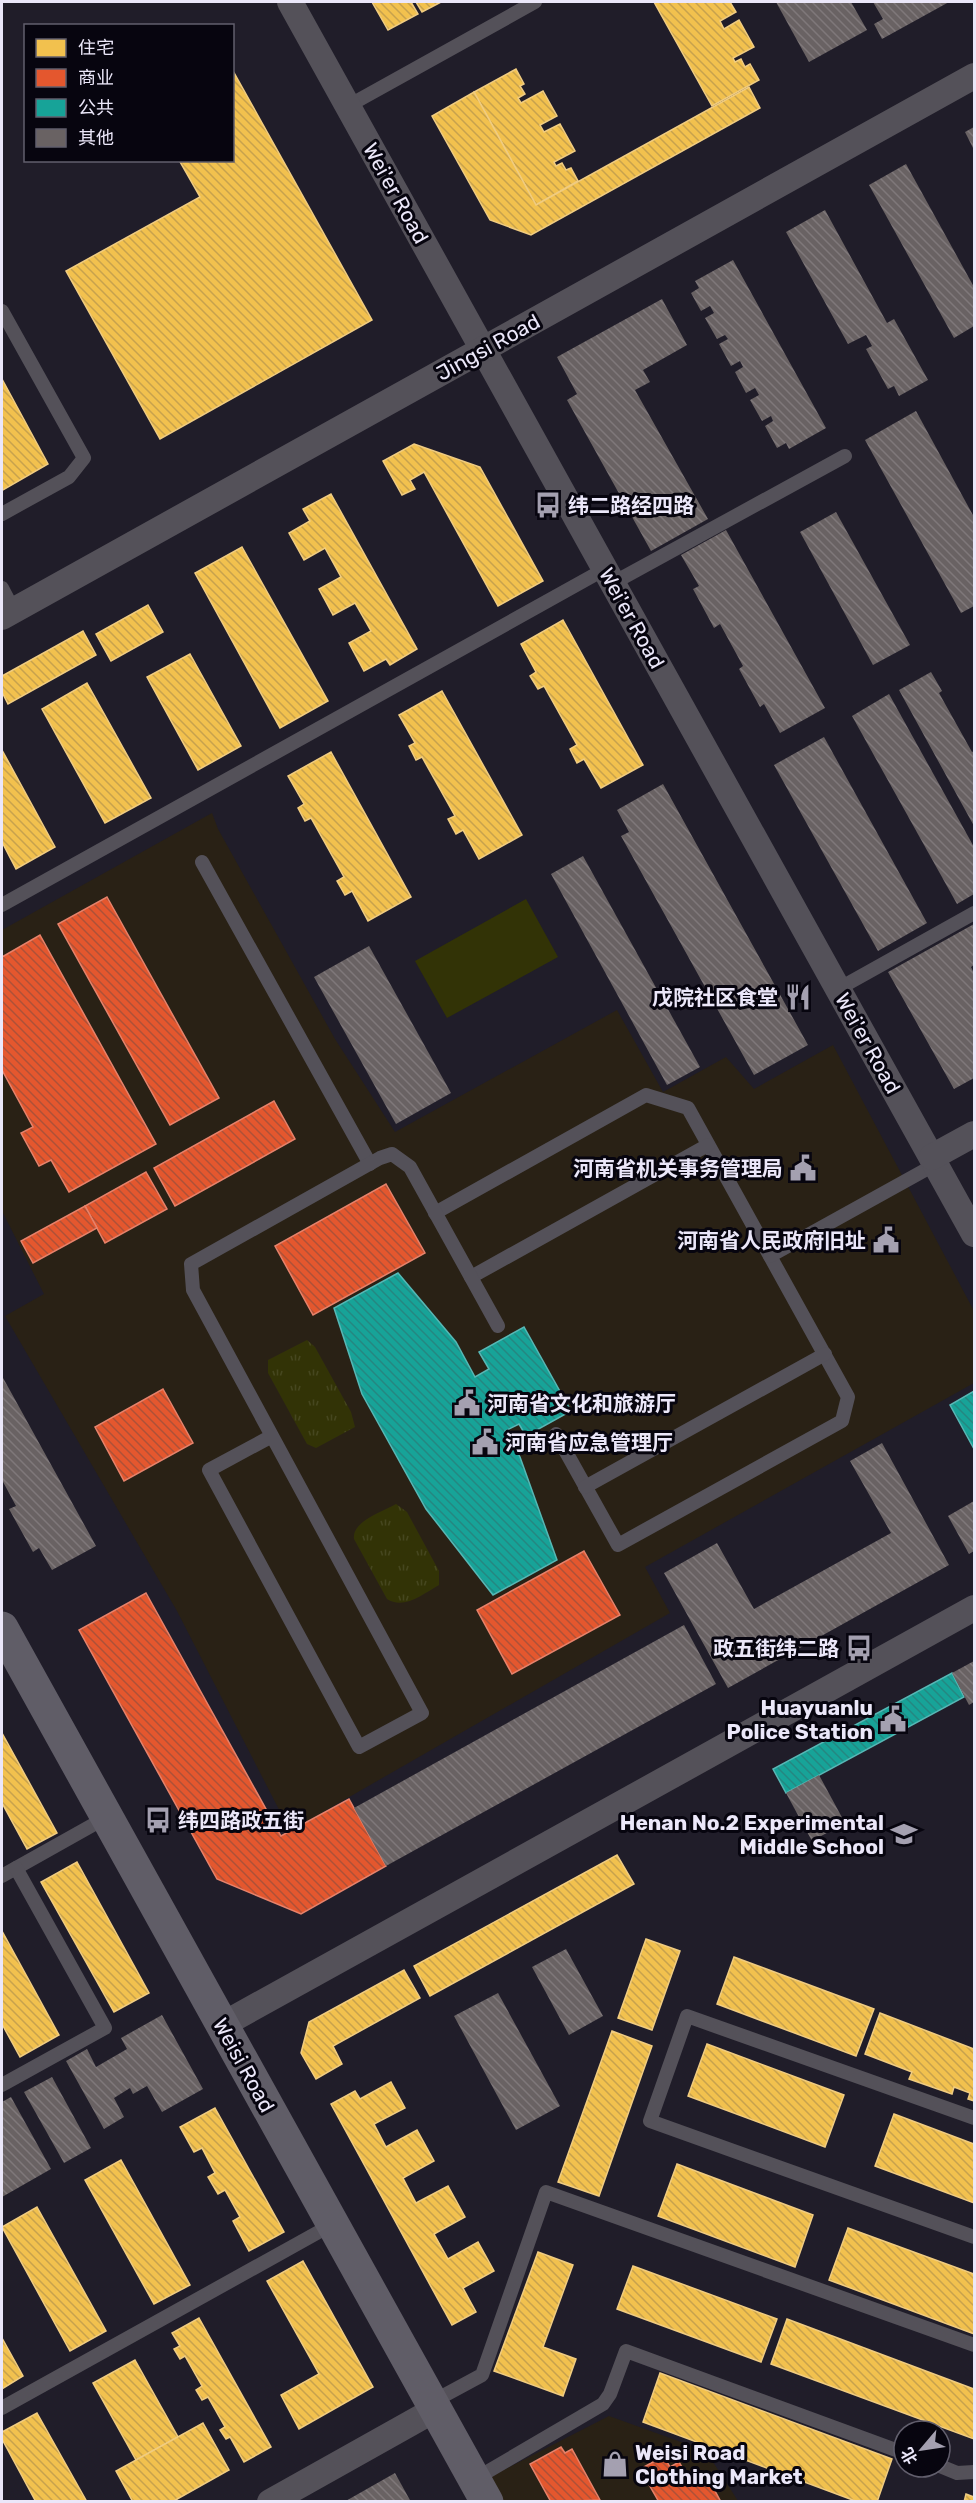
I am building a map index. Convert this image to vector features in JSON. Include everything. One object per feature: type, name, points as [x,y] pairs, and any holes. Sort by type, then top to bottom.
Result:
[{"type":"street","name":"Wei'er Road","points":[[290,2],[975,1234]]},
{"type":"street","name":"Jingsi Road","points":[[8,614],[975,76]]},
{"type":"street","points":[[934,1161],[975,1134]]},
{"type":"street","points":[[222,2025],[975,1608]]},
{"type":"street","name":"Weisi Road","points":[[4,1638],[107,1817],[481,2490]]},
{"type":"street","points":[[270,2502],[434,2406]]},
{"type":"lane","points":[[348,106],[535,2]]},
{"type":"lane","points":[[2,311],[84,458],[69,477],[2,514]]},
{"type":"lane","points":[[2,905],[609,576],[845,456]]},
{"type":"lane","points":[[2,588],[8,614]]},
{"type":"lane","points":[[202,862],[370,1164]]},
{"type":"lane","points":[[838,989],[975,913]]},
{"type":"lane","points":[[435,1213],[646,1095],[688,1108],[848,1397],[842,1421],[618,1545],[556,1434]]},
{"type":"lane","points":[[471,1277],[708,1145]]},
{"type":"lane","points":[[272,1436],[209,1470],[359,1747],[422,1713],[193,1290],[191,1264],[392,1154],[410,1167],[498,1326]]},
{"type":"lane","points":[[770,1256],[934,1161]]},
{"type":"lane","points":[[585,1487],[825,1354]]},
{"type":"lane","points":[[2,1876],[107,1817]]},
{"type":"lane","points":[[2,2085],[105,2028],[16,1868]]},
{"type":"lane","points":[[975,2118],[687,2016],[650,2121],[975,2237]]},
{"type":"lane","points":[[434,2406],[482,2375],[546,2192],[975,2345]]},
{"type":"lane","points":[[2,2408],[333,2224]]},
{"type":"lane","points":[[481,2490],[603,2404],[610,2394],[626,2351],[892,2449]]},
{"type":"lane","points":[[952,2470],[975,2472]]},
{"type":"shaded area","points":[[212,813],[218,829],[335,1039],[395,1132],[617,1010],[663,1092],[726,1057],[754,1089],[833,1045],[974,1311],[974,1383],[645,1567],[670,1613],[290,1831],[177,1611],[5,1316],[44,1294],[2,1211],[2,930]]},
{"type":"shaded area","name":"Weisi Road Clothing Market","points":[[609,2416],[706,2451],[738,2501],[504,2501],[490,2477]]},
{"type":"green space","points":[[526,899],[558,957],[447,1018],[415,961]]},
{"type":"green space","points":[[307,1340],[315,1347],[351,1412],[355,1427],[316,1448],[307,1444],[268,1373],[268,1360]]},
{"type":"green space","points":[[396,1504],[407,1512],[439,1571],[439,1585],[413,1600],[400,1603],[387,1599],[354,1539],[358,1527],[363,1522]]},
{"type":"building: 住宅","points":[[372,2],[411,2],[418,14],[388,30]]},
{"type":"building: 住宅","points":[[416,2],[441,2],[422,12]]},
{"type":"building: 住宅","points":[[654,2],[730,2],[736,12],[720,21],[724,29],[739,20],[754,47],[733,58],[735,62],[741,59],[745,67],[750,64],[759,80],[712,106]]},
{"type":"building: 住宅","points":[[516,69],[524,84],[520,86],[525,94],[518,98],[521,103],[543,91],[557,116],[540,125],[544,132],[560,124],[575,151],[554,162],[556,166],[562,163],[566,170],[571,168],[578,181],[536,205],[474,92]]},
{"type":"building: 住宅","points":[[234,73],[372,320],[160,439],[66,271],[200,197],[180,162],[234,162]]},
{"type":"building: 住宅","points":[[749,87],[760,108],[531,235],[490,220],[432,116],[474,92],[536,205]]},
{"type":"building: 住宅","points":[[2,379],[48,464],[3,490],[2,487]]},
{"type":"building: 住宅","points":[[414,444],[480,467],[543,581],[498,606],[424,472],[410,480],[415,489],[402,495],[383,461]]},
{"type":"building: 住宅","points":[[331,494],[417,649],[390,665],[386,659],[364,671],[349,643],[371,631],[355,603],[333,615],[319,589],[341,577],[325,548],[304,560],[289,533],[310,521],[303,509]]},
{"type":"building: 住宅","points":[[242,547],[328,701],[280,728],[195,573]]},
{"type":"building: 住宅","points":[[148,605],[163,632],[111,661],[96,634]]},
{"type":"building: 住宅","points":[[563,620],[643,765],[601,788],[584,759],[577,763],[570,749],[577,745],[544,686],[538,689],[530,676],[536,672],[521,644]]},
{"type":"building: 住宅","points":[[83,631],[96,655],[8,704],[2,692],[2,676]]},
{"type":"building: 住宅","points":[[190,654],[241,746],[198,770],[147,677]]},
{"type":"building: 住宅","points":[[87,683],[151,798],[105,823],[42,709]]},
{"type":"building: 住宅","points":[[442,691],[522,835],[479,859],[463,830],[456,834],[448,819],[455,816],[422,757],[416,760],[409,746],[415,743],[399,715]]},
{"type":"building: 住宅","points":[[2,750],[55,847],[16,869],[2,842]]},
{"type":"building: 住宅","points":[[331,752],[411,897],[368,921],[352,891],[345,895],[337,881],[344,877],[311,818],[305,821],[298,808],[304,804],[288,776]]},
{"type":"building: 住宅","points":[[2,1733],[57,1833],[27,1849],[2,1803]]},
{"type":"building: 住宅","points":[[617,1855],[634,1884],[430,1996],[414,1966]]},
{"type":"building: 住宅","points":[[77,1862],[149,1993],[114,2012],[41,1882]]},
{"type":"building: 住宅","points":[[2,1931],[59,2035],[20,2057],[2,2024]]},
{"type":"building: 住宅","points":[[646,1939],[680,1951],[652,2030],[618,2018]]},
{"type":"building: 住宅","points":[[734,1957],[874,2009],[856,2056],[717,2004]]},
{"type":"building: 住宅","points":[[404,1970],[420,1998],[333,2046],[342,2064],[316,2079],[301,2053],[309,2022]]},
{"type":"building: 住宅","points":[[880,2013],[974,2049],[974,2101],[968,2099],[970,2093],[954,2087],[952,2094],[909,2079],[912,2072],[865,2054]]},
{"type":"building: 住宅","points":[[612,2031],[652,2046],[599,2196],[558,2182]]},
{"type":"building: 住宅","points":[[707,2044],[844,2095],[825,2147],[688,2096]]},
{"type":"building: 住宅","points":[[391,2082],[405,2108],[374,2124],[386,2147],[417,2130],[434,2161],[403,2178],[416,2203],[448,2186],[465,2217],[434,2234],[448,2259],[478,2242],[494,2271],[463,2288],[476,2312],[452,2325],[331,2104],[355,2091],[360,2099]]},
{"type":"building: 住宅","points":[[215,2108],[284,2232],[249,2251],[233,2221],[240,2217],[225,2190],[218,2194],[208,2177],[215,2173],[202,2148],[194,2152],[180,2127]]},
{"type":"building: 住宅","points":[[894,2114],[974,2144],[974,2203],[875,2166]]},
{"type":"building: 住宅","points":[[121,2160],[190,2285],[154,2304],[85,2180]]},
{"type":"building: 住宅","points":[[677,2164],[813,2215],[795,2267],[658,2216]]},
{"type":"building: 住宅","points":[[37,2207],[106,2331],[70,2351],[2,2227]]},
{"type":"building: 住宅","points":[[848,2228],[974,2274],[974,2334],[829,2280]]},
{"type":"building: 住宅","points":[[538,2252],[573,2265],[543,2347],[576,2359],[563,2396],[494,2371]]},
{"type":"building: 住宅","points":[[303,2261],[373,2387],[299,2429],[281,2395],[319,2374],[267,2281]]},
{"type":"building: 住宅","points":[[633,2266],[777,2319],[761,2362],[617,2309]]},
{"type":"building: 住宅","points":[[199,2318],[271,2447],[244,2462],[230,2437],[226,2439],[220,2430],[225,2427],[208,2397],[202,2400],[196,2390],[202,2386],[185,2356],[180,2359],[174,2349],[180,2346],[172,2333]]},
{"type":"building: 住宅","points":[[787,2319],[974,2389],[974,2439],[952,2431],[952,2419],[920,2419],[771,2364]]},
{"type":"building: 住宅","points":[[2,2338],[23,2376],[2,2389]]},
{"type":"building: 住宅","points":[[135,2360],[178,2437],[136,2460],[93,2383]]},
{"type":"building: 住宅","points":[[660,2373],[892,2459],[877,2502],[858,2502],[643,2422]]},
{"type":"building: 住宅","points":[[37,2413],[87,2502],[36,2502],[2,2439],[2,2432]]},
{"type":"building: 住宅","points":[[203,2423],[229,2470],[172,2502],[133,2502],[116,2471]]},
{"type":"building: 住宅","points":[[966,2494],[974,2497],[974,2502],[964,2502]]},
{"type":"building: 商业","points":[[107,897],[219,1098],[170,1125],[58,924]]},
{"type":"building: 商业","points":[[40,935],[156,1144],[69,1192],[51,1160],[39,1166],[21,1133],[33,1127],[2,1070],[2,957]]},
{"type":"building: 商业","points":[[274,1101],[295,1139],[175,1206],[154,1168]]},
{"type":"building: 商业","points":[[146,1172],[167,1209],[105,1243],[85,1206]]},
{"type":"building: 商业","points":[[386,1184],[425,1253],[313,1315],[275,1246]]},
{"type":"building: 商业","points":[[85,1206],[97,1228],[33,1263],[21,1241]]},
{"type":"building: 商业","points":[[163,1389],[193,1443],[124,1481],[95,1427]]},
{"type":"building: 商业","points":[[584,1551],[620,1615],[512,1674],[477,1610]]},
{"type":"building: 商业","points":[[146,1593],[281,1836],[349,1799],[386,1866],[301,1914],[217,1879],[79,1630]]},
{"type":"building: 商业","points":[[561,2447],[565,2453],[572,2449],[600,2500],[551,2502],[530,2464]]},
{"type":"building: 商业","points":[[664,2456],[670,2467],[679,2462],[686,2474],[694,2470],[701,2482],[708,2478],[721,2502],[659,2502],[640,2469]]},
{"type":"building: 公共","points":[[398,1273],[456,1342],[475,1377],[489,1369],[479,1352],[524,1327],[571,1411],[526,1436],[519,1424],[505,1431],[520,1457],[557,1560],[493,1595],[426,1509],[362,1394],[334,1308]]},
{"type":"building: 公共","points":[[974,1391],[974,1449],[950,1405]]},
{"type":"building: 公共","points":[[952,1673],[964,1697],[786,1793],[773,1769]]},
{"type":"building: 其他","points":[[776,2],[851,2],[867,30],[809,62]]},
{"type":"building: 其他","points":[[873,2],[949,2],[882,39],[874,24],[883,19]]},
{"type":"building: 其他","points":[[974,127],[974,150],[965,132]]},
{"type":"building: 其他","points":[[906,164],[974,287],[974,326],[954,338],[869,185]]},
{"type":"building: 其他","points":[[825,210],[887,323],[894,319],[928,380],[899,396],[894,386],[888,389],[866,349],[872,346],[866,335],[848,344],[786,232]]},
{"type":"building: 其他","points":[[733,260],[826,428],[789,449],[786,443],[777,448],[765,426],[773,421],[771,416],[762,421],[750,400],[759,395],[755,388],[746,393],[735,372],[743,367],[740,361],[731,366],[719,344],[728,339],[725,335],[717,339],[705,318],[714,313],[710,306],[701,311],[691,293],[699,288],[695,281]]},
{"type":"building: 其他","points":[[662,299],[687,345],[643,370],[650,382],[635,390],[708,519],[651,551],[567,400],[577,394],[557,357]]},
{"type":"building: 其他","points":[[916,411],[974,517],[974,606],[961,613],[865,440]]},
{"type":"building: 其他","points":[[836,512],[910,645],[873,665],[800,532]]},
{"type":"building: 其他","points":[[726,530],[825,708],[780,733],[764,704],[760,707],[739,669],[743,666],[720,624],[714,628],[693,589],[699,586],[681,555]]},
{"type":"building: 其他","points":[[931,672],[942,691],[939,693],[972,752],[974,751],[974,826],[899,690]]},
{"type":"building: 其他","points":[[889,694],[974,847],[974,894],[957,904],[852,716]]},
{"type":"building: 其他","points":[[824,737],[927,923],[878,951],[774,765]]},
{"type":"building: 其他","points":[[663,784],[808,1045],[754,1075],[621,836],[629,832],[617,810]]},
{"type":"building: 其他","points":[[583,856],[700,1067],[667,1085],[551,874]]},
{"type":"building: 其他","points":[[974,924],[974,965],[971,967],[974,973],[974,1078],[954,1089],[888,972]]},
{"type":"building: 其他","points":[[369,946],[451,1093],[396,1124],[314,977]]},
{"type":"building: 其他","points":[[2,1376],[96,1546],[52,1570],[39,1548],[33,1552],[9,1509],[16,1506],[2,1480]]},
{"type":"building: 其他","points":[[882,1443],[949,1565],[728,1688],[664,1573],[717,1543],[754,1609],[891,1533],[850,1461]]},
{"type":"building: 其他","points":[[974,1501],[974,1551],[969,1554],[948,1516]]},
{"type":"building: 其他","points":[[684,1625],[716,1684],[386,1866],[354,1808]]},
{"type":"building: 其他","points":[[974,1661],[974,1702],[969,1705],[952,1673]]},
{"type":"building: 其他","points":[[819,1775],[845,1823],[812,1841],[786,1793]]},
{"type":"building: 其他","points":[[566,1949],[603,2016],[569,2035],[532,1967]]},
{"type":"building: 其他","points":[[498,1993],[560,2106],[516,2130],[454,2016]]},
{"type":"building: 其他","points":[[162,2015],[203,2089],[162,2112],[147,2086],[133,2094],[130,2088],[114,2098],[124,2117],[104,2129],[66,2061],[87,2049],[96,2067],[127,2049],[121,2038]]},
{"type":"building: 其他","points":[[52,2077],[91,2148],[64,2163],[24,2092]]},
{"type":"building: 其他","points":[[11,2097],[51,2169],[2,2197],[2,2102]]},
{"type":"building: 其他","points":[[395,2473],[411,2502],[344,2502]]},
{"type":"place","name":"纬二路经四路","points":[[548,505]]},
{"type":"place","name":"戊院社区食堂","points":[[798,997]]},
{"type":"place","name":"河南省机关事务管理局","points":[[803,1168]]},
{"type":"place","name":"河南省人民政府旧址","points":[[886,1240]]},
{"type":"place","name":"河南省文化和旅游厅","points":[[467,1403]]},
{"type":"place","name":"河南省应急管理厅","points":[[485,1442]]},
{"type":"place","name":"政五街纬二路","points":[[859,1648]]},
{"type":"place","name":"Huayuanlu Police Station","points":[[893,1719]]},
{"type":"place","name":"纬四路政五街","points":[[158,1820]]},
{"type":"place","name":"Henan No.2 Experimental Middle School","points":[[904,1834]]},
{"type":"place","name":"Weisi Road Clothing Market","points":[[615,2464]]}]
